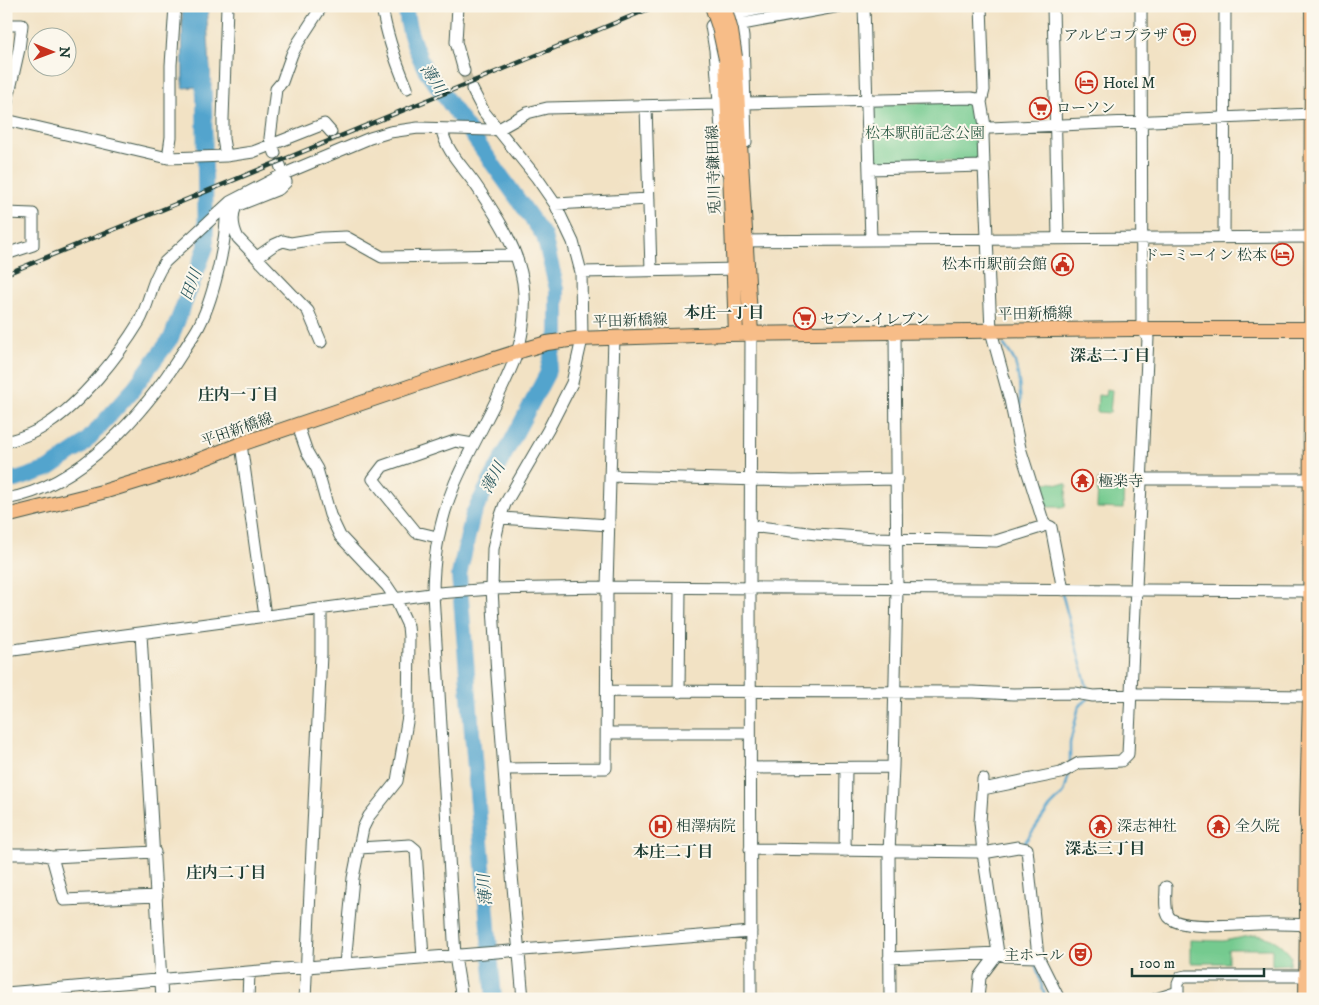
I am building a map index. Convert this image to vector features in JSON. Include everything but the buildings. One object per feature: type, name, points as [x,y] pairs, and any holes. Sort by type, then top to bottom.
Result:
[{"type":"highway","points":[[1311,824],[1313,6]]},
{"type":"main road","name":"兎川寺鎌田線","points":[[712,6],[730,58],[744,199],[739,241],[740,269],[736,334]]},
{"type":"main road","name":"兎川寺鎌田線","points":[[724,6],[731,31],[732,193],[730,205],[739,241]]},
{"type":"main road","name":"兎川寺鎌田線","points":[[740,269],[751,334]]},
{"type":"main road","name":"平田新橋線","points":[[6,516],[106,491],[174,470],[241,444],[435,378],[547,343],[579,339],[736,334],[1142,329],[1312,330]]},
{"type":"main road","points":[[1306,999],[1309,976],[1311,824]]},
{"type":"street","points":[[171,158],[171,64],[175,6]]},
{"type":"street","points":[[224,156],[223,119],[227,6]]},
{"type":"street","points":[[273,149],[270,138],[276,89],[282,82],[292,54],[322,6]]},
{"type":"street","points":[[382,6],[383,18],[398,68],[407,88]]},
{"type":"street","points":[[458,6],[456,42],[464,71]]},
{"type":"street","points":[[760,15],[775,6]]},
{"type":"street","points":[[730,205],[725,180],[715,50],[711,26],[713,22],[840,6]]},
{"type":"street","points":[[864,6],[871,240]]},
{"type":"street","points":[[981,6],[984,90],[981,102],[985,126],[983,135],[991,331],[1010,400],[1020,448],[1046,525],[1051,527],[1061,590]]},
{"type":"street","points":[[1052,6],[1058,238]]},
{"type":"street","points":[[978,999],[980,977],[998,952],[980,822],[983,784],[1069,768],[1079,763],[1121,761],[1128,754],[1148,338],[1142,329],[1142,6]]},
{"type":"street","points":[[1224,237],[1225,6]]},
{"type":"street","points":[[740,19],[743,37],[746,103],[744,199]]},
{"type":"street","points":[[6,25],[22,25],[19,49],[6,107]]},
{"type":"street","points":[[472,89],[494,130],[537,178],[555,204],[573,242],[581,272],[579,339],[572,383],[548,430],[514,487],[500,518],[493,549],[488,589],[504,769],[516,951],[523,999]]},
{"type":"street","points":[[746,103],[971,98],[981,102]]},
{"type":"street","points":[[6,442],[25,436],[47,425],[78,399],[120,350],[139,321],[147,304],[157,273],[167,260],[230,202],[282,170],[334,142],[370,138],[390,132],[418,128],[494,130],[527,113],[547,108],[718,104]]},
{"type":"street","points":[[646,106],[652,270]]},
{"type":"street","points":[[985,126],[990,128],[1312,114]]},
{"type":"street","points":[[6,120],[171,158],[224,156],[273,149],[324,124],[334,142]]},
{"type":"street","points":[[443,130],[443,139],[475,184],[504,231],[521,273],[524,292],[520,351],[455,484],[437,537],[433,570],[462,999]]},
{"type":"street","points":[[869,169],[984,166]]},
{"type":"street","points":[[282,170],[286,182],[279,189],[236,206],[234,230],[238,238],[308,311],[321,342]]},
{"type":"street","points":[[555,204],[649,199]]},
{"type":"street","points":[[6,499],[34,491],[67,475],[106,446],[143,406],[174,366],[200,324],[210,298],[222,248],[225,207]]},
{"type":"street","points":[[6,213],[33,214],[33,245],[6,254]]},
{"type":"street","points":[[257,257],[284,242],[291,243],[322,238],[346,237],[382,257],[515,256]]},
{"type":"street","points":[[739,241],[1313,237]]},
{"type":"street","points":[[581,272],[740,269]]},
{"type":"street","points":[[890,999],[888,852],[893,767],[897,589],[895,333]]},
{"type":"street","points":[[751,334],[750,849],[752,999]]},
{"type":"street","points":[[504,769],[606,768],[607,587],[614,338]]},
{"type":"street","points":[[298,426],[307,452],[317,469],[330,515],[340,536],[376,572],[395,598],[408,626],[408,716],[398,781],[369,816],[363,828],[353,878],[345,964]]},
{"type":"street","points":[[437,537],[416,532],[372,479],[383,466],[455,442],[473,444]]},
{"type":"street","points":[[241,444],[265,616]]},
{"type":"street","points":[[610,476],[793,482],[897,479]]},
{"type":"street","points":[[1142,479],[1312,479]]},
{"type":"street","points":[[34,491],[40,507]]},
{"type":"street","points":[[500,518],[609,525]]},
{"type":"street","points":[[751,526],[816,534],[896,539],[996,541],[1046,525]]},
{"type":"street","points":[[6,651],[395,598],[488,589],[607,587],[1312,591]]},
{"type":"street","points":[[678,692],[680,588]]},
{"type":"street","points":[[305,999],[321,654],[321,608]]},
{"type":"street","points":[[141,634],[158,896],[162,999]]},
{"type":"street","points":[[607,691],[1312,696]]},
{"type":"street","points":[[607,733],[750,733]]},
{"type":"street","points":[[750,768],[893,767]]},
{"type":"street","points":[[844,851],[846,768]]},
{"type":"street","points":[[359,848],[410,845],[416,850],[422,958]]},
{"type":"street","points":[[750,849],[983,853],[1021,848],[1027,850],[1034,957],[1058,999]]},
{"type":"street","points":[[6,854],[39,854],[52,857],[155,852]]},
{"type":"street","points":[[52,857],[64,900],[158,896]]},
{"type":"street","points":[[1166,887],[1166,912],[1170,918],[1177,922],[1226,926],[1259,924],[1310,925]]},
{"type":"street","points":[[6,993],[751,932]]},
{"type":"street","points":[[890,958],[998,952],[1005,956],[1034,957]]},
{"type":"street","points":[[248,999],[249,972]]},
{"type":"street","points":[[1156,999],[1178,995],[1180,978],[1186,976],[1309,976]]},
{"type":"green space","name":"松本駅前記念公園","points":[[964,102],[971,106],[978,118],[980,134],[979,158],[975,162],[876,164],[873,159],[871,109],[875,104]]},
{"type":"green space","points":[[1106,389],[1112,390],[1110,413],[1097,412],[1098,395],[1105,396]]},
{"type":"green space","points":[[1098,480],[1124,480],[1123,509],[1097,508]]},
{"type":"green space","points":[[1036,482],[1067,484],[1065,507],[1044,507]]},
{"type":"green space","points":[[1255,935],[1266,937],[1280,944],[1291,956],[1290,964],[1272,965],[1272,949],[1228,949],[1228,963],[1190,963],[1190,940],[1223,941]]},
{"type":"water","points":[[182,6],[210,6],[207,19],[211,86],[183,88]]},
{"type":"waterway","name":"薄川","points":[[406,6],[410,31],[425,69],[544,236],[557,289],[557,334],[547,374],[473,514],[459,575],[494,999]]},
{"type":"waterway","name":"田川","points":[[6,476],[16,480],[48,469],[82,446],[131,392],[171,338],[206,247],[202,65]]},
{"type":"waterway","points":[[1004,345],[1013,358],[1018,373],[1021,428]]},
{"type":"waterway","points":[[1062,593],[1088,691]]},
{"type":"waterway","points":[[1070,763],[1070,743],[1079,706],[1088,699]]},
{"type":"waterway","points":[[1023,845],[1049,808],[1064,793],[1069,774]]},
{"type":"waterway","points":[[1022,850],[1026,890]]},
{"type":"waterway","points":[[1034,960],[1046,999]]},
{"type":"tunnel","points":[[464,71],[472,89]]},
{"type":"tunnel","points":[[331,132],[335,142]]},
{"type":"railway","points":[[6,274],[656,6]]},
{"type":"place","name":"アルピコプラザ","points":[[1184,35]]},
{"type":"place","name":"Hotel M","points":[[1087,83]]},
{"type":"place","name":"ローソン","points":[[1040,108]]},
{"type":"place","name":"ドーミーイン 松本","points":[[1283,255]]},
{"type":"place","name":"松本市駅前会館","points":[[1063,264]]},
{"type":"place","name":"セブン-イレブン","points":[[804,319]]},
{"type":"place","name":"極楽寺","points":[[1082,481]]},
{"type":"place","name":"相澤病院","points":[[660,826]]},
{"type":"place","name":"深志神社","points":[[1101,826]]},
{"type":"place","name":"全久院","points":[[1219,826]]},
{"type":"place","name":"主ホール","points":[[1080,955]]},
{"type":"district","name":"本庄一丁目","points":[[724,313]]},
{"type":"district","name":"深志二丁目","points":[[1110,356]]},
{"type":"district","name":"庄内一丁目","points":[[238,395]]},
{"type":"district","name":"深志三丁目","points":[[1105,849]]},
{"type":"district","name":"本庄二丁目","points":[[673,852]]},
{"type":"district","name":"庄内二丁目","points":[[226,873]]}]
